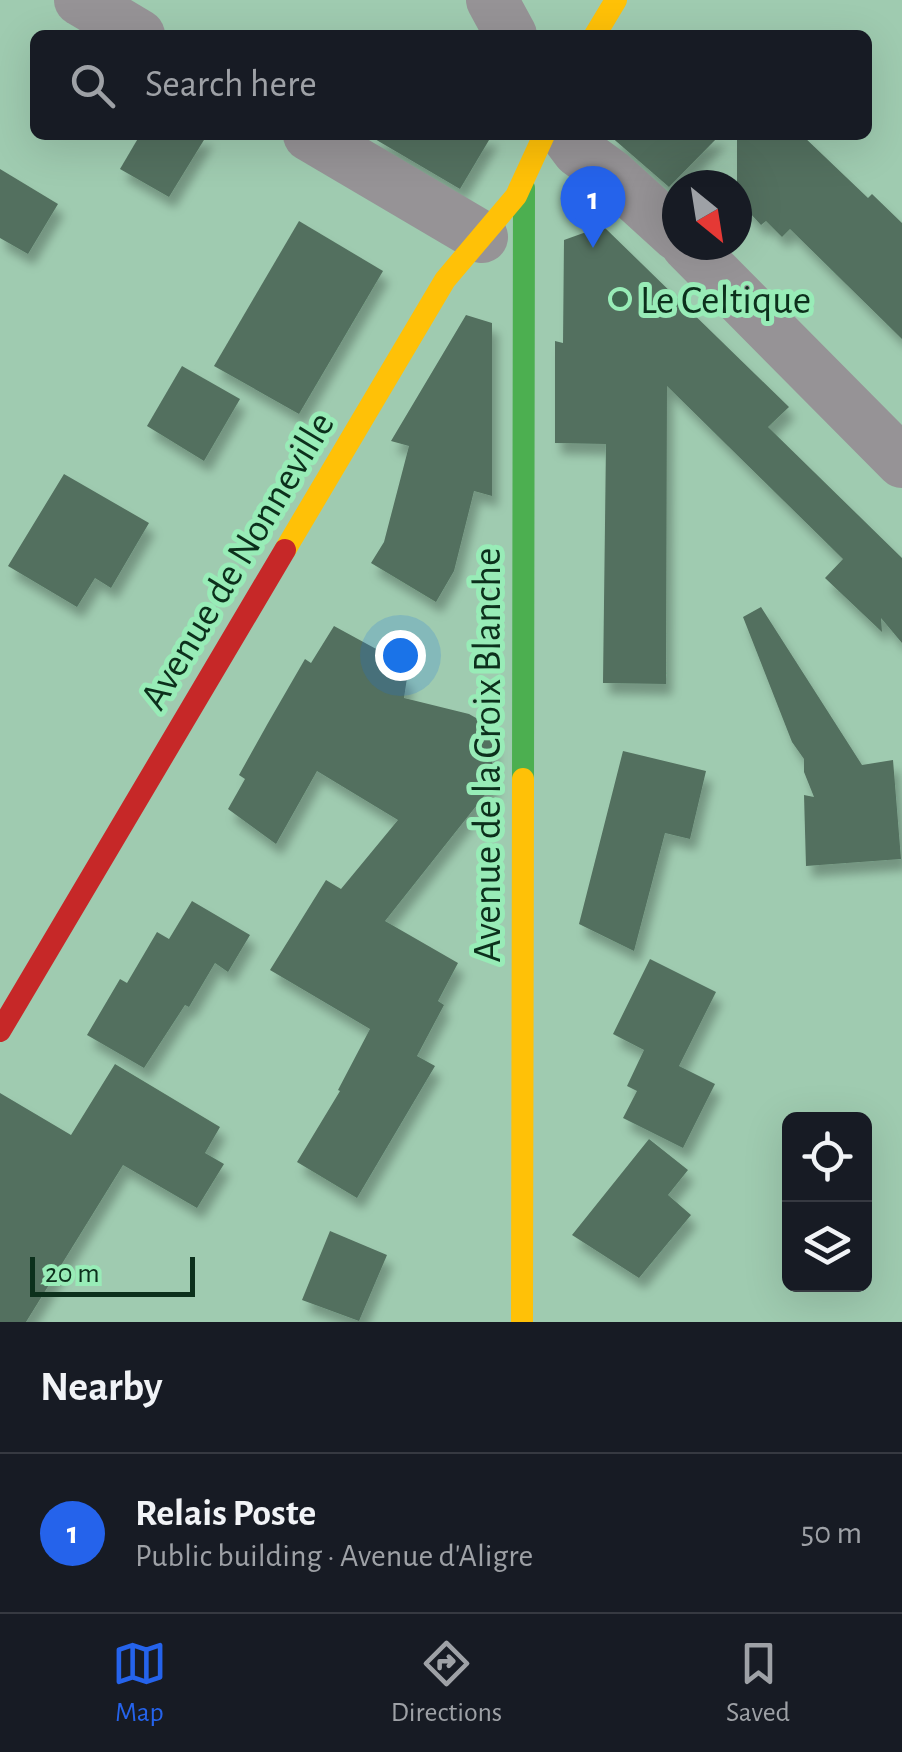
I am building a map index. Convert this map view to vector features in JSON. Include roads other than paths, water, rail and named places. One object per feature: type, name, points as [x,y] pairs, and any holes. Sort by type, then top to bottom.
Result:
[{"type":"street","points":[[80,0],[131,30]]},
{"type":"street","points":[[492,0],[508,30]]},
{"type":"street","points":[[598,30],[616,0]]},
{"type":"street","points":[[317,140],[482,237]]},
{"type":"street","name":"Avenue de Nonneville","points":[[0,1031],[445,280],[524,188],[542,140]]},
{"type":"street","points":[[571,140],[594,166],[662,221]]},
{"type":"street","name":"Avenue de la Croix Blanche","points":[[522,1322],[524,188]]},
{"type":"street","points":[[702,260],[902,462]]},
{"type":"place","name":"Relais Poste","points":[[593,248]]},
{"type":"place","name":"Le Celtique","points":[[620,299]]}]
